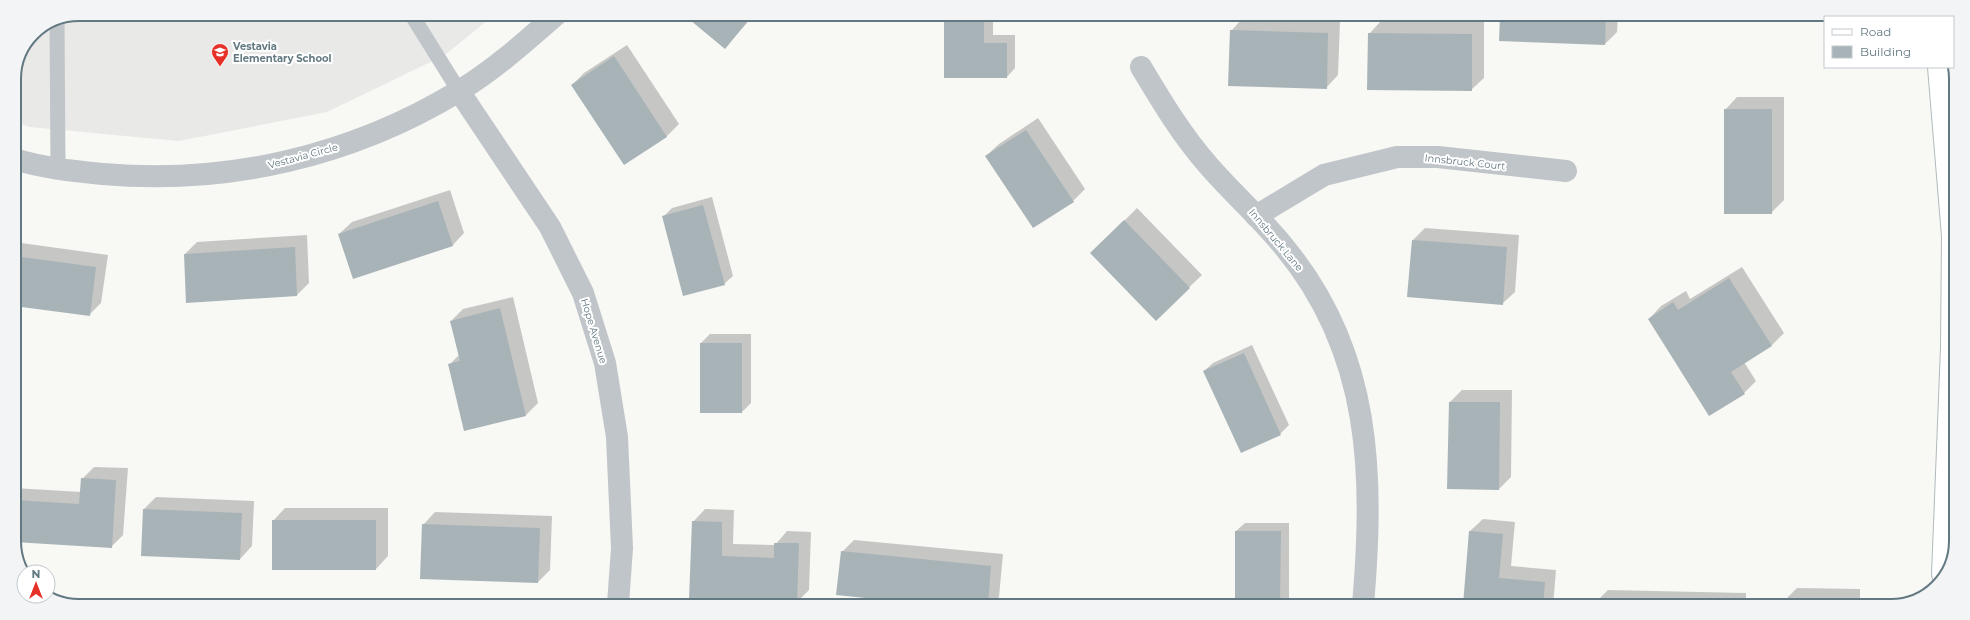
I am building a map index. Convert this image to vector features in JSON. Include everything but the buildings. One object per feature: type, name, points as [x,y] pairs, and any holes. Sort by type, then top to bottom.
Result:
[{"type":"main road","points":[[1939,68],[1949,188]]},
{"type":"main road","points":[[1943,566],[1949,423]]},
{"type":"street","name":"Vestavia Circle","points":[[21,160],[58,168],[135,177],[192,176],[248,170],[304,158],[358,141],[410,118],[459,91],[514,52],[549,21]]},
{"type":"street","name":"Innsbruck Lane","points":[[1141,67],[1178,128],[1209,166],[1286,248],[1308,278],[1327,309],[1342,343],[1354,380],[1362,417],[1368,490],[1367,563],[1364,599]]},
{"type":"street","name":"Hope Avenue","points":[[459,91],[550,227],[583,293],[605,363],[617,437],[622,548],[618,599]]},
{"type":"street","name":"Innsbruck Court","points":[[1256,216],[1324,175],[1397,157],[1438,157],[1566,171]]},
{"type":"lane","points":[[415,21],[459,91]]},
{"type":"lane","points":[[57,25],[58,168]]},
{"type":"shaded area","name":"Vestavia Elementary School","points":[[487,21],[445,55],[327,112],[179,141],[29,127],[21,124],[21,79],[25,57],[38,38],[57,25],[68,22]]},
{"type":"place","name":"Vestavia Elementary School","points":[[220,67]]}]
